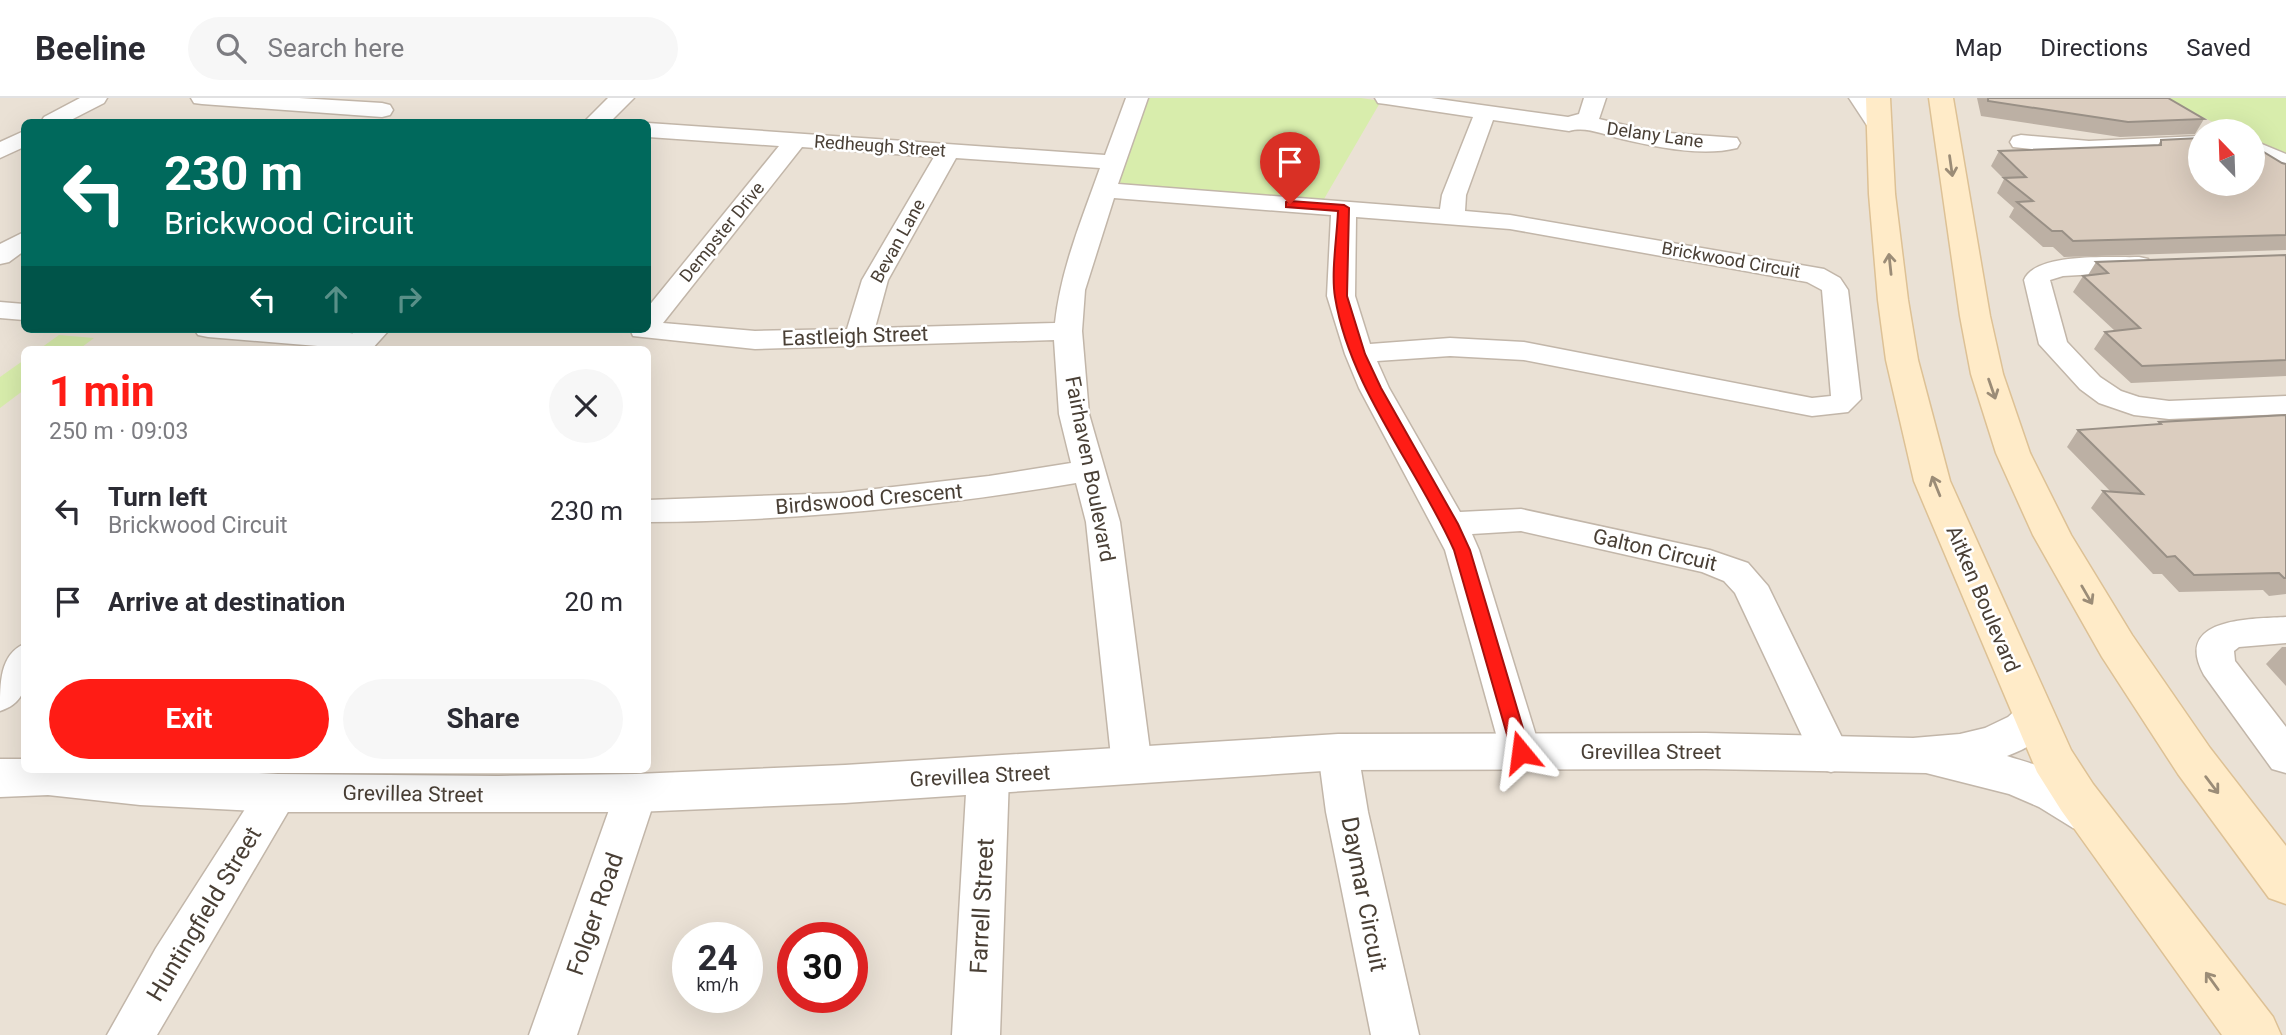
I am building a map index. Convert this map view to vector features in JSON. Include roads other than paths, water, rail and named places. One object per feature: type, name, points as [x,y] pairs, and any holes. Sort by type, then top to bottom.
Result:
[{"type":"main road","points":[[1941,98],[1977,327],[1987,374],[2013,453],[2052,535],[2117,646],[2187,750],[2286,883]]},
{"type":"main road","name":"Aitken Boulevard","points":[[1873,107],[1902,360],[1933,481],[2053,760],[2089,814],[2254,1035]]},
{"type":"street","points":[[58,119],[96,98]]},
{"type":"street","points":[[202,98],[382,110]]},
{"type":"street","points":[[599,119],[622,98]]},
{"type":"street","name":"Fairhaven Boulevard","points":[[1132,766],[1105,534],[1074,414],[1068,331],[1072,290],[1108,176],[1137,98]]},
{"type":"street","name":"Delany Lane","points":[[1386,98],[1558,124],[1580,122],[1639,136],[1686,142],[1729,143]]},
{"type":"street","points":[[1580,122],[1592,113],[1595,98]]},
{"type":"street","points":[[215,119],[244,101]]},
{"type":"street","points":[[1452,216],[1454,195],[1485,113]]},
{"type":"street","name":"Redheugh Street","points":[[651,130],[949,150],[1108,176]]},
{"type":"street","points":[[0,151],[21,140]]},
{"type":"street","name":"Dempster Drive","points":[[651,320],[796,140]]},
{"type":"street","points":[[2021,142],[2089,148],[2188,144]]},
{"type":"street","name":"Bevan Lane","points":[[859,336],[875,280],[949,150]]},
{"type":"street","points":[[2265,153],[2286,162]]},
{"type":"street","name":"Brickwood Circuit","points":[[1108,176],[1344,208],[1452,216],[1536,226],[1806,272],[1824,279],[1835,290],[1846,399],[1837,406],[1812,407],[1569,359],[1490,348],[1450,347],[1359,354]]},
{"type":"street","points":[[1344,208],[1341,296],[1359,354],[1374,388],[1450,524],[1475,589],[1521,752]]},
{"type":"street","points":[[0,256],[21,242]]},
{"type":"street","points":[[2166,264],[2060,268],[2039,275],[2037,280],[2050,336],[2058,351],[2100,391],[2134,406],[2169,410],[2286,405]]},
{"type":"street","points":[[0,310],[21,312]]},
{"type":"street","name":"Eastleigh Street","points":[[651,330],[755,340],[1068,331]]},
{"type":"street","points":[[260,333],[363,341]]},
{"type":"street","name":"Birdswood Crescent","points":[[651,511],[853,503],[989,487],[1090,470]]},
{"type":"street","name":"Galton Circuit","points":[[1450,524],[1505,520],[1541,523],[1710,562],[1735,572],[1750,586],[1830,756]]},
{"type":"street","points":[[2286,630],[2232,634],[2218,642],[2214,651],[2217,665],[2286,757]]},
{"type":"street","points":[[0,671],[21,656]]},
{"type":"street","points":[[0,695],[21,664]]},
{"type":"street","points":[[1913,756],[1960,752],[1995,743],[2023,729],[2034,719]]},
{"type":"street","name":"Grevillea Street","points":[[49,773],[140,786],[278,793],[636,793],[988,776],[1338,751],[1705,751],[1913,756]]},
{"type":"street","name":"Daymar Circuit","points":[[1338,751],[1353,839],[1395,1035]]},
{"type":"street","name":"Grevillea Street","points":[[0,755],[21,765]]},
{"type":"street","points":[[1913,756],[1972,765],[2017,777],[2050,789],[2089,814]]},
{"type":"street","name":"Grevillea Street","points":[[0,778],[25,773]]},
{"type":"street","name":"Farrell Street","points":[[976,1035],[988,776]]},
{"type":"street","name":"Huntingfield Street","points":[[131,1035],[172,962],[278,793]]},
{"type":"street","name":"Folger Road","points":[[553,1035],[636,793]]}]
